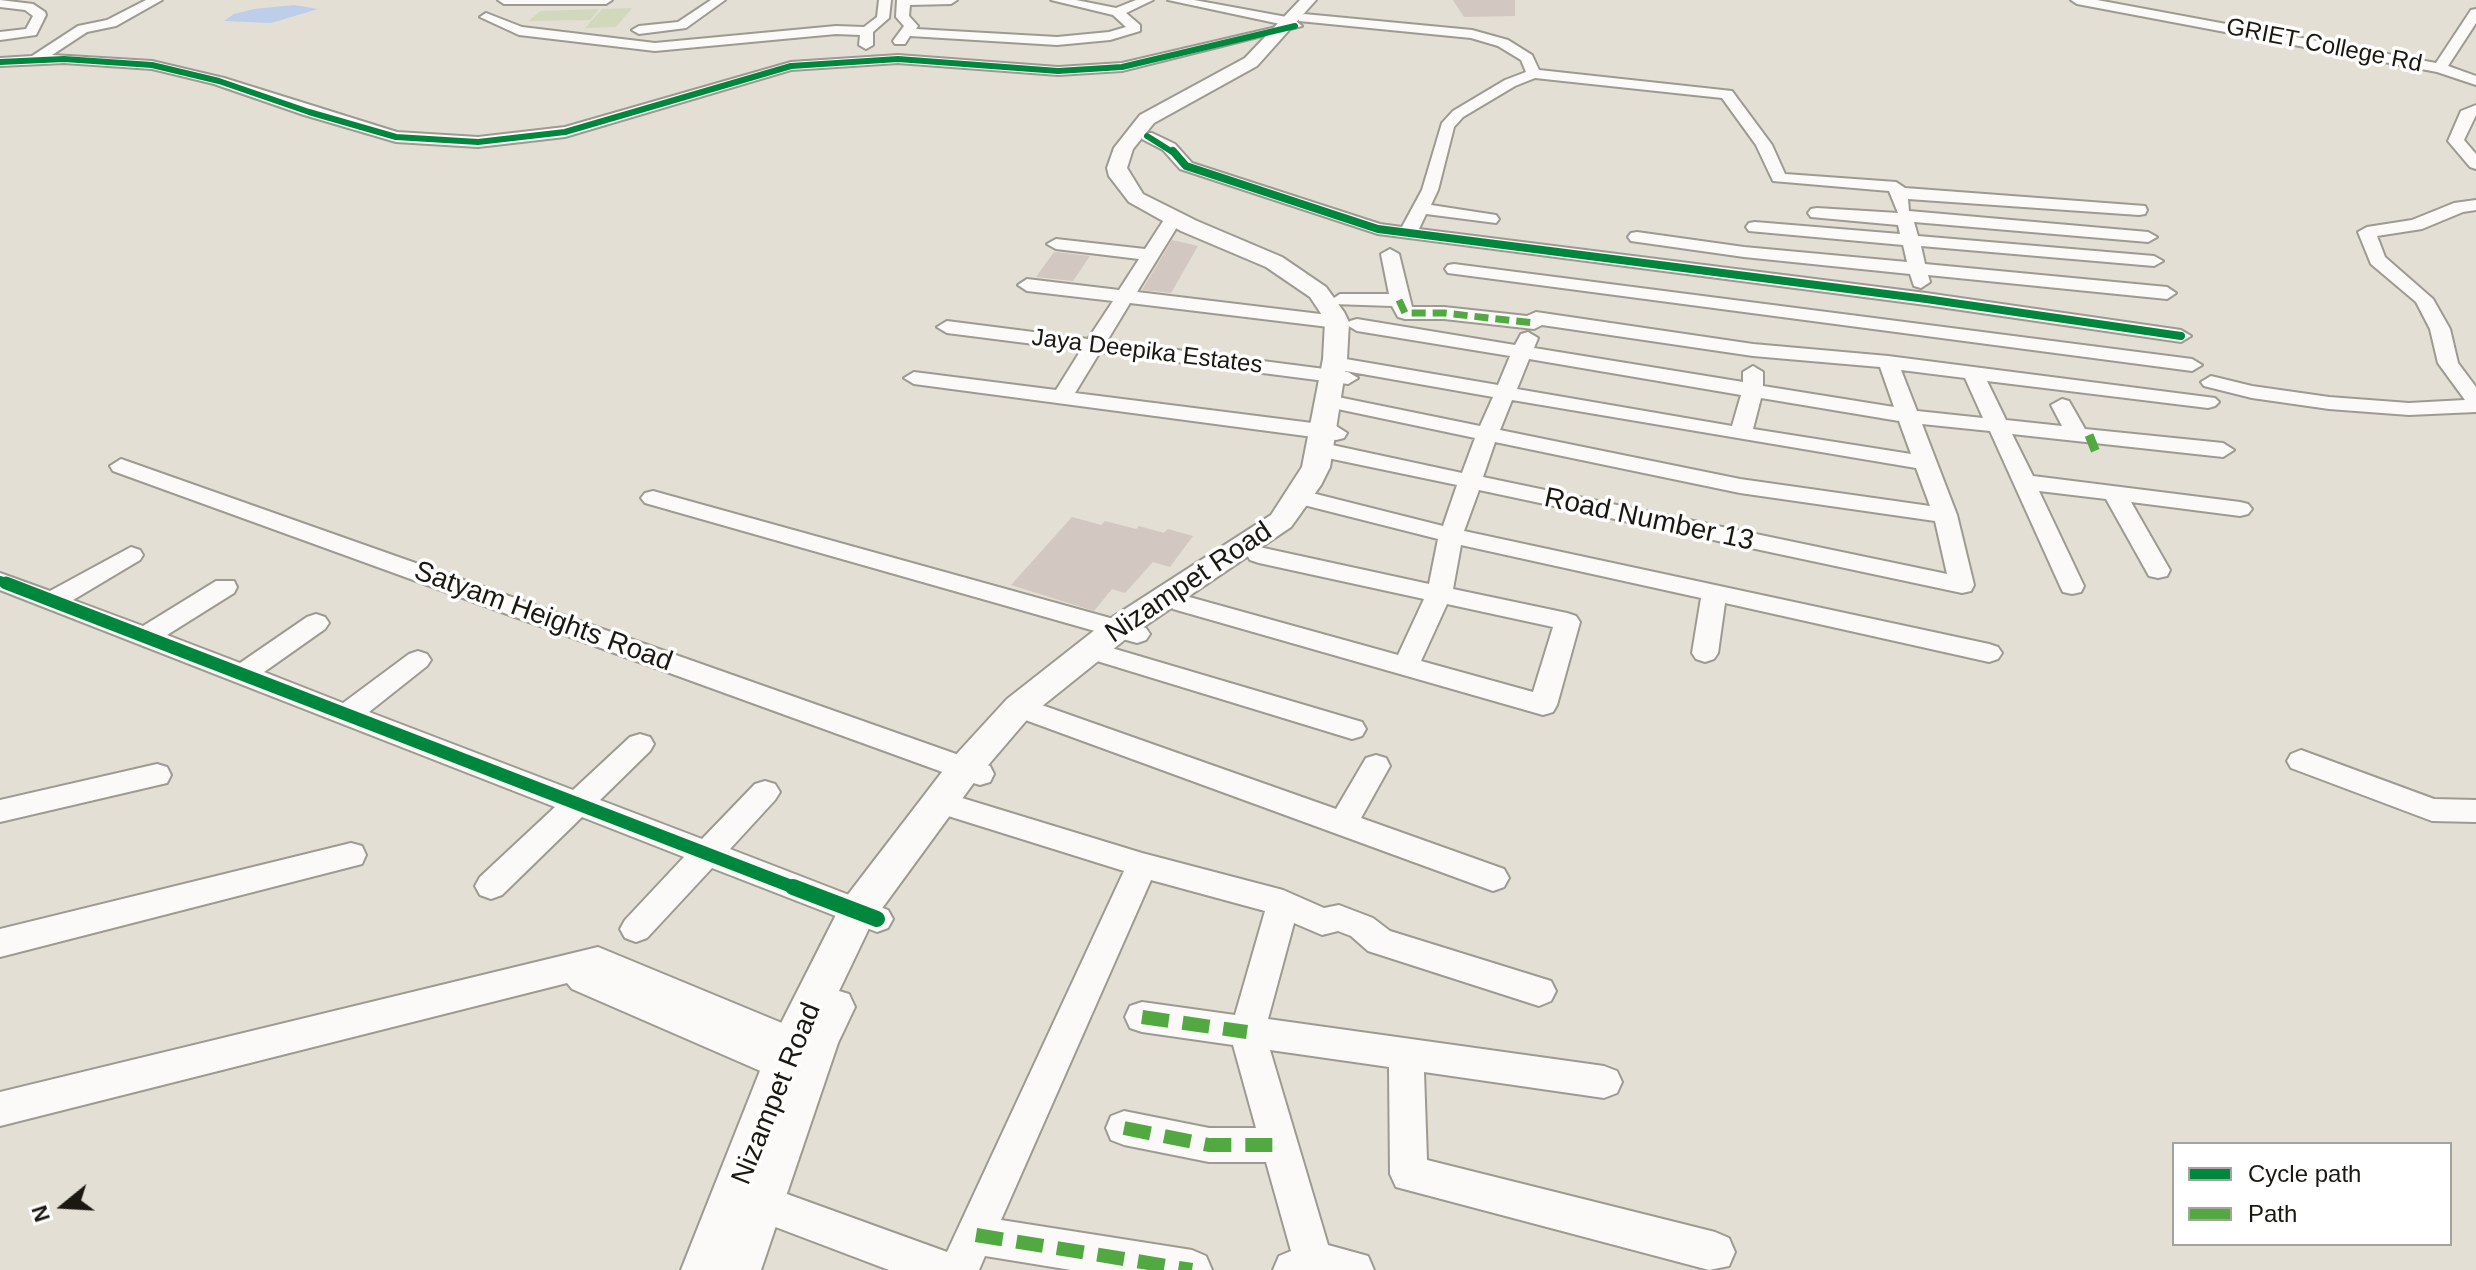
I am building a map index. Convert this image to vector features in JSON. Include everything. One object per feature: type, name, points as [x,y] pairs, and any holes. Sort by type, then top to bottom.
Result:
[{"type":"main road","points":[[1319,0],[1284,27],[1235,74],[1147,119],[1124,148],[1118,163],[1119,176],[1136,198],[1173,219],[1274,262],[1318,292],[1345,316]]},
{"type":"main road","points":[[1284,27],[1252,73],[1161,121],[1133,159],[1133,172],[1144,190],[1314,277],[1345,316]]},
{"type":"main road","name":"Nizampet Road","points":[[705,1270],[734,1200],[867,915],[972,771],[1027,710],[1113,642],[1270,529],[1329,480],[1345,316]]},
{"type":"main road","name":"Nizampet Road","points":[[1113,642],[1259,555],[1307,500]]},
{"type":"main road","name":"Nizampet Road","points":[[737,1270],[762,1204],[799,1058]]},
{"type":"street","points":[[504,0],[606,0]]},
{"type":"street","points":[[619,43],[631,31],[681,25],[719,0]]},
{"type":"street","points":[[883,18],[885,0]]},
{"type":"street","points":[[902,17],[903,1],[951,0]]},
{"type":"street","points":[[908,32],[1057,41],[1110,36],[1135,28],[1117,12],[1057,0]]},
{"type":"street","points":[[1117,12],[1147,0]]},
{"type":"street","points":[[1174,0],[1284,27],[1472,34],[1503,43],[1527,58],[1534,74]]},
{"type":"street","name":"GRIET College Rd","points":[[2077,0],[2440,68],[2476,81]]},
{"type":"street","points":[[57,58],[83,29],[111,23],[164,1]]},
{"type":"street","points":[[111,39],[130,29],[164,1]]},
{"type":"street","points":[[0,3],[29,7],[40,15],[31,32],[0,36]]},
{"type":"street","points":[[2440,68],[2456,55],[2476,13]]},
{"type":"street","points":[[486,17],[519,31],[655,47],[836,30],[867,31],[883,18],[902,17],[911,26],[908,32],[873,60]]},
{"type":"street","points":[[111,23],[133,24]]},
{"type":"street","points":[[57,58],[137,70],[289,119],[379,143],[439,151],[524,146],[583,136],[681,108],[768,77],[873,60],[1067,77],[1153,68],[1284,27]]},
{"type":"street","points":[[867,31],[866,50],[873,60]]},
{"type":"street","points":[[0,64],[57,58],[86,48]]},
{"type":"street","points":[[1408,233],[1430,190],[1447,126],[1458,114],[1510,83],[1534,74],[1727,94],[1764,145],[1779,178],[1896,187],[1946,369]]},
{"type":"street","points":[[2476,109],[2466,114],[2456,141],[2476,164]]},
{"type":"street","points":[[1147,136],[1169,147],[1186,166],[1378,229],[1926,299],[2181,336]]},
{"type":"street","points":[[1898,193],[2139,210]]},
{"type":"street","points":[[1390,254],[1399,300],[1405,313],[1535,321],[1753,350],[1973,372],[2210,392],[2252,392],[2329,403],[2409,409],[2476,403],[2448,363],[2440,329],[2424,299],[2377,260],[2367,232],[2416,225],[2460,207],[2476,205]]},
{"type":"street","points":[[1421,208],[1490,219]]},
{"type":"street","points":[[1817,213],[2148,237]]},
{"type":"street","points":[[1062,397],[1173,219]]},
{"type":"street","points":[[1755,227],[2154,261]]},
{"type":"street","points":[[1637,237],[1744,252],[2167,293]]},
{"type":"street","points":[[1056,244],[1151,255]]},
{"type":"street","points":[[1743,278],[1744,252]]},
{"type":"street","points":[[1405,667],[1439,594],[1451,535],[1487,435],[1535,321],[1542,281],[1553,253]]},
{"type":"street","points":[[1454,269],[2192,365]]},
{"type":"street","points":[[1027,285],[1123,298],[1345,316],[1523,351],[1908,416],[1997,424],[2087,441],[2223,450]]},
{"type":"street","points":[[1345,316],[1399,300]]},
{"type":"street","name":"Jaya Deepika Estates","points":[[947,327],[1094,345],[1334,405]]},
{"type":"street","points":[[1741,434],[1753,389],[1753,350]]},
{"type":"street","points":[[1334,405],[1740,486],[1945,515],[1888,362]]},
{"type":"street","points":[[1973,372],[2072,586]]},
{"type":"street","points":[[914,378],[1062,397],[1334,405],[1504,393],[1927,463]]},
{"type":"street","name":"Road Number 13","points":[[1334,405],[1470,484],[1962,585],[1945,515]]},
{"type":"street","points":[[2062,405],[2087,441]]},
{"type":"street","name":"Satyam Heights Road","points":[[121,466],[972,771]]},
{"type":"street","points":[[2024,482],[2240,509]]},
{"type":"street","points":[[2115,494],[2158,570]]},
{"type":"street","points":[[653,498],[1113,642],[1352,729]]},
{"type":"street","points":[[1307,500],[1451,535],[1989,653]]},
{"type":"street","points":[[52,601],[131,555]]},
{"type":"street","points":[[1182,603],[1543,705],[1567,622],[1259,555]]},
{"type":"street","points":[[1,582],[867,915]]},
{"type":"street","points":[[145,637],[225,587]]},
{"type":"street","points":[[1705,653],[1714,592]]},
{"type":"street","points":[[242,675],[316,623]]},
{"type":"street","points":[[346,715],[418,660]]},
{"type":"street","points":[[1027,710],[1493,878]]},
{"type":"street","points":[[491,886],[640,744]]},
{"type":"street","points":[[2301,761],[2432,810],[2476,811]]},
{"type":"street","points":[[1343,824],[1376,766]]},
{"type":"street","points":[[0,811],[157,775]]},
{"type":"street","points":[[636,929],[765,792]]},
{"type":"street","points":[[948,804],[1142,865],[1283,903],[1322,922],[1339,918],[1362,927],[1379,941],[1539,991]]},
{"type":"street","points":[[0,943],[351,855]]},
{"type":"street","points":[[959,1270],[1142,865]]},
{"type":"street","points":[[1283,903],[1247,1032],[1281,1145],[1308,1267],[1354,1270]]},
{"type":"street","points":[[0,1109],[573,965],[584,979],[799,1058]]},
{"type":"street","points":[[1142,1017],[1604,1082]]},
{"type":"street","points":[[1406,1056],[1409,1174],[1715,1252]]},
{"type":"street","points":[[1124,1128],[1209,1145],[1281,1145]]},
{"type":"street","points":[[762,1204],[942,1270]]},
{"type":"street","points":[[976,1235],[1192,1270]]},
{"type":"green space","points":[[632,8],[616,27],[585,28],[602,9]]},
{"type":"green space","points":[[599,9],[590,20],[529,21],[540,11]]},
{"type":"water","points":[[294,5],[318,9],[271,23],[224,21],[234,14],[254,9]]},
{"type":"building","points":[[1453,0],[1515,0],[1515,16],[1464,17]]},
{"type":"building","points":[[1172,240],[1198,246],[1171,293],[1142,290]]},
{"type":"building","points":[[1054,252],[1090,256],[1073,281],[1036,277]]},
{"type":"building","points":[[1072,517],[1101,525],[1105,521],[1164,533],[1168,529],[1193,536],[1170,567],[1153,562],[1125,593],[1112,589],[1094,611],[1011,585]]},
{"type":"marked path","points":[[1399,300],[1405,313],[1444,313],[1534,323]]},
{"type":"marked path","points":[[2089,435],[2097,455]]},
{"type":"marked path","points":[[1142,1017],[1247,1032]]},
{"type":"marked path","points":[[1124,1128],[1209,1145],[1281,1145]]},
{"type":"marked path","points":[[976,1235],[1192,1270]]},
{"type":"cycle path","points":[[0,62],[64,59],[152,65],[219,81],[309,112],[396,137],[478,142],[565,132],[791,66],[898,59],[1058,71],[1122,67],[1295,26]]},
{"type":"cycle path","points":[[1147,136],[1169,147],[1186,166],[1378,229],[1926,299],[2181,336]]},
{"type":"cycle path","points":[[0,581],[877,919]]}]
